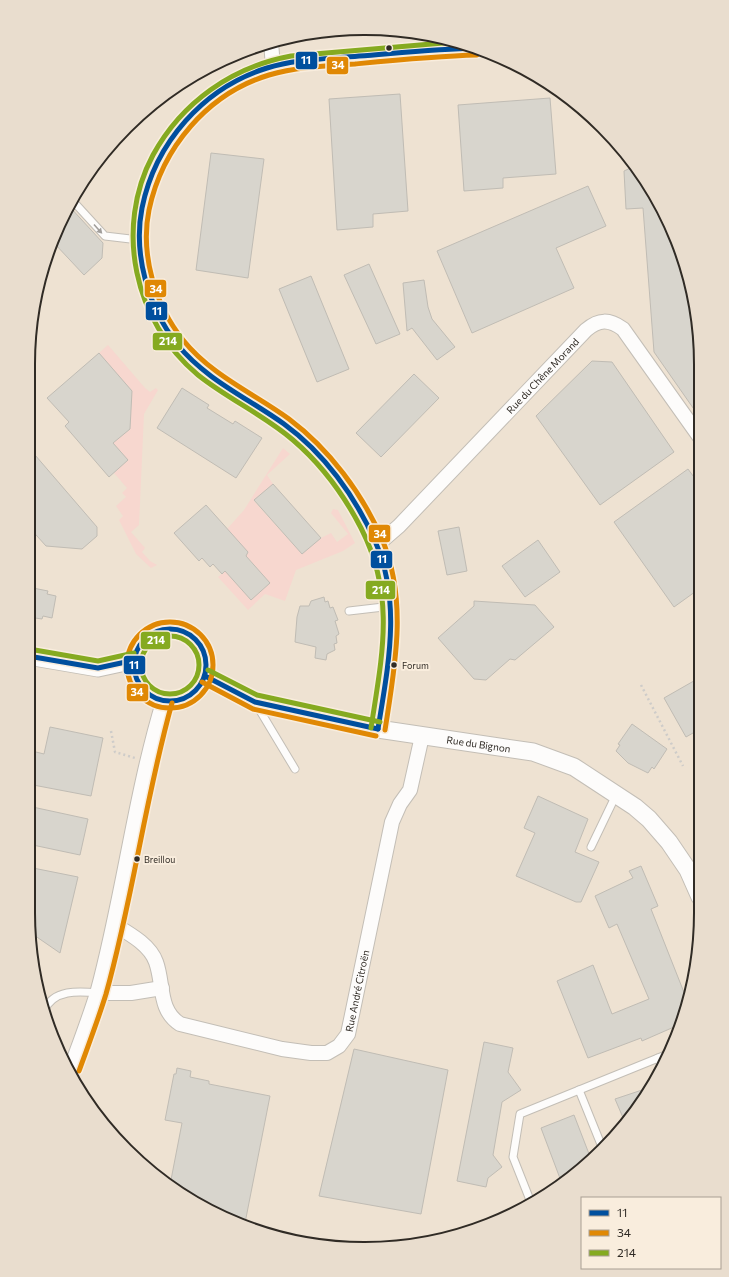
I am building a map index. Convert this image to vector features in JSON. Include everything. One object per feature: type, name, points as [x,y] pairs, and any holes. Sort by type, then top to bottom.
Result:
[{"type":"street","points":[[272,48],[273,67]]},
{"type":"street","points":[[378,729],[391,642],[392,606],[389,583],[377,545],[349,493],[336,474],[314,450],[285,425],[206,373],[178,344],[163,324],[152,303],[146,286],[140,240],[142,209],[149,179],[162,153],[175,133],[198,108],[242,78],[273,67],[294,62],[461,49]]},
{"type":"street","name":"Rue du Chêne Morand","points":[[377,545],[399,526],[586,330],[598,322],[606,320],[615,323],[623,329],[694,430]]},
{"type":"street","points":[[175,629],[189,635],[201,646],[205,656],[205,676],[193,693],[185,698],[165,701],[149,694],[138,682],[135,671],[135,660],[138,649],[144,640],[153,634],[163,630],[175,629]]},
{"type":"street","points":[[35,657],[98,668],[135,660]]},
{"type":"street","name":"Rue du Bignon","points":[[205,676],[255,702],[378,729],[533,752],[574,766],[616,794],[649,819],[669,842],[688,870],[694,884]]},
{"type":"street","points":[[73,1066],[98,992],[115,925],[148,764],[165,701]]},
{"type":"street","name":"Rue André Citroën","points":[[115,925],[134,937],[148,950],[156,961],[166,1012],[172,1019],[180,1024],[282,1049],[327,1053],[339,1046],[348,1034],[392,822],[400,804],[410,790],[422,736]]},
{"type":"street","points":[[98,992],[131,993],[162,988]]},
{"type":"lane","points":[[76,205],[105,236],[140,240]]},
{"type":"lane","points":[[349,611],[392,606]]},
{"type":"lane","points":[[255,702],[276,739],[295,768]]},
{"type":"lane","points":[[591,847],[616,794]]},
{"type":"lane","points":[[48,1004],[55,996],[67,993],[98,992]]},
{"type":"lane","points":[[529,1198],[513,1156],[520,1114],[658,1058]]},
{"type":"lane","points":[[579,1090],[600,1142]]},
{"type":"path","points":[[641,685],[684,766]]},
{"type":"path","points":[[111,731],[115,752],[148,764]]},
{"type":"shaded area","points":[[364,35],[408,38],[429,41],[470,52],[491,60],[529,79],[565,103],[582,117],[612,147],[638,181],[660,219],[677,259],[688,300],[691,321],[694,364],[693,934],[688,977],[677,1018],[669,1039],[650,1077],[626,1113],[612,1130],[582,1160],[565,1174],[529,1198],[491,1217],[450,1231],[408,1239],[364,1242],[300,1236],[259,1225],[238,1217],[200,1198],[164,1174],[147,1160],[117,1130],[103,1113],[79,1077],[60,1039],[46,998],[38,956],[35,912],[36,343],[41,300],[52,259],[60,238],[79,200],[103,164],[117,147],[147,117],[164,103],[200,79],[219,69],[238,60],[279,46],[300,41],[343,36]]},
{"type":"shaded area","points":[[108,345],[145,388],[150,392],[156,388],[158,390],[144,414],[139,525],[131,532],[145,548],[142,552],[150,561],[157,565],[151,568],[136,554],[119,520],[123,516],[116,506],[126,497],[122,493],[127,488],[114,473],[128,460],[113,443],[130,429],[132,391],[99,353]]},
{"type":"shaded area","points":[[283,448],[290,454],[267,475],[273,484],[254,501],[302,554],[321,538],[331,533],[337,542],[348,534],[331,513],[333,509],[338,510],[355,543],[343,551],[296,570],[285,601],[265,594],[248,610],[218,577],[225,571],[251,600],[270,583],[246,556],[227,529],[244,510]]},
{"type":"building","points":[[400,94],[408,211],[373,214],[373,227],[337,230],[329,99]]},
{"type":"building","points":[[550,98],[556,174],[503,178],[503,188],[464,191],[458,105]]},
{"type":"building","points":[[211,153],[264,159],[248,278],[196,270]]},
{"type":"building","points":[[629,169],[650,200],[669,238],[683,279],[688,300],[693,343],[694,409],[654,352],[643,208],[626,209],[624,171]]},
{"type":"building","points":[[588,186],[606,226],[556,248],[574,288],[472,333],[437,251]]},
{"type":"building","points":[[73,211],[103,243],[102,258],[84,275],[57,246]]},
{"type":"building","points":[[369,264],[400,334],[376,344],[344,275]]},
{"type":"building","points":[[311,276],[349,369],[317,382],[279,289]]},
{"type":"building","points":[[424,280],[428,307],[432,319],[455,347],[437,360],[412,328],[407,331],[403,283]]},
{"type":"building","points":[[99,353],[132,391],[130,429],[113,443],[128,460],[109,477],[65,426],[69,422],[47,398]]},
{"type":"building","points":[[592,361],[612,362],[674,452],[600,505],[536,416]]},
{"type":"building","points":[[414,374],[439,398],[381,457],[356,433]]},
{"type":"building","points":[[182,388],[209,405],[207,408],[233,424],[235,421],[262,438],[236,478],[157,428]]},
{"type":"building","points":[[35,455],[97,527],[97,536],[82,549],[46,546],[35,534]]},
{"type":"building","points":[[688,469],[694,477],[694,593],[674,607],[614,522]]},
{"type":"building","points":[[273,484],[321,538],[302,554],[254,500]]},
{"type":"building","points":[[206,505],[248,552],[246,556],[270,583],[251,600],[225,571],[222,574],[213,564],[210,567],[202,558],[199,561],[174,533]]},
{"type":"building","points":[[459,527],[467,571],[447,575],[438,531]]},
{"type":"building","points":[[538,540],[560,572],[525,597],[502,566]]},
{"type":"building","points":[[35,588],[48,591],[47,594],[56,596],[52,618],[43,616],[42,619],[35,618]]},
{"type":"building","points":[[324,597],[325,602],[328,601],[330,608],[333,607],[338,620],[335,621],[339,634],[336,636],[337,643],[334,644],[335,650],[327,654],[326,660],[315,658],[316,647],[295,642],[297,617],[300,606],[309,606],[311,601]]},
{"type":"building","points":[[474,601],[535,605],[554,627],[515,660],[510,659],[486,680],[474,679],[438,638],[474,606]]},
{"type":"building","points":[[694,681],[694,732],[686,737],[664,698]]},
{"type":"building","points":[[632,724],[667,749],[654,769],[652,767],[648,773],[628,763],[616,751],[620,745],[618,744]]},
{"type":"building","points":[[50,727],[103,738],[91,796],[35,785],[35,752],[44,754]]},
{"type":"building","points":[[538,796],[588,819],[575,852],[599,862],[581,902],[576,902],[516,876],[535,833],[524,828]]},
{"type":"building","points":[[35,808],[88,819],[80,855],[35,845]]},
{"type":"building","points":[[641,866],[658,906],[651,909],[684,993],[673,1027],[642,1041],[641,1038],[588,1058],[557,981],[593,965],[612,1014],[649,999],[617,924],[609,928],[595,896],[633,878],[629,871]]},
{"type":"building","points":[[35,868],[78,877],[60,953],[36,937]]},
{"type":"building","points":[[484,1042],[513,1048],[508,1072],[521,1090],[502,1102],[493,1155],[502,1167],[488,1178],[486,1187],[457,1181]]},
{"type":"building","points":[[354,1049],[448,1070],[421,1214],[319,1196]]},
{"type":"building","points":[[177,1068],[191,1071],[190,1077],[209,1081],[209,1084],[270,1096],[246,1220],[200,1198],[171,1179],[182,1123],[165,1120],[174,1074],[176,1074]]},
{"type":"building","points":[[642,1090],[623,1117],[615,1099]]},
{"type":"building","points":[[574,1115],[589,1153],[560,1178],[541,1128]]},
{"type":"transit line","name":"214","points":[[371,728],[382,651],[382,602],[379,578],[372,553],[361,528],[331,481],[303,449],[282,431],[221,392],[198,375],[176,353],[158,329],[145,301],[137,272],[133,243],[135,213],[141,183],[153,155],[165,136],[178,119],[194,103],[229,78],[269,61],[291,56],[439,43]]},
{"type":"transit line","name":"11","points":[[378,729],[389,658],[390,611],[388,587],[383,564],[375,541],[348,492],[337,476],[312,448],[284,424],[228,388],[201,368],[188,357],[177,344],[158,314],[145,279],[141,261],[140,243],[142,208],[148,184],[170,140],[185,121],[203,104],[222,89],[244,77],[267,68],[301,61],[459,49]]},
{"type":"transit line","name":"34","points":[[385,730],[395,658],[397,610],[395,586],[390,562],[382,539],[365,505],[343,473],[318,444],[289,419],[219,374],[194,352],[173,326],[158,295],[148,261],[147,227],[149,210],[155,187],[176,145],[191,126],[207,110],[226,95],[247,84],[280,72],[322,66],[416,58],[477,55]]},
{"type":"transit line","name":"34","points":[[170,622],[178,623],[194,629],[206,641],[212,657],[213,665],[212,673],[206,689],[194,701],[178,707],[170,708],[162,707],[146,701],[134,689],[128,673],[127,665],[128,657],[134,641],[146,629],[162,623],[170,622]]},
{"type":"transit line","name":"11","points":[[170,629],[190,635],[200,645],[206,665],[200,685],[190,695],[170,701],[150,695],[140,685],[134,665],[140,645],[150,635],[170,629]]},
{"type":"transit line","name":"214","points":[[170,636],[181,638],[194,649],[197,654],[199,665],[197,676],[186,689],[181,692],[170,694],[159,692],[146,681],[143,676],[141,665],[143,654],[154,641],[159,638],[170,636]]},
{"type":"transit line","name":"214","points":[[35,650],[98,661],[134,653]]},
{"type":"transit line","name":"11","points":[[35,657],[98,668],[135,660]]},
{"type":"transit line","name":"214","points":[[208,670],[257,695],[380,722]]},
{"type":"transit line","name":"11","points":[[205,676],[255,702],[378,729]]},
{"type":"transit line","name":"34","points":[[202,682],[253,709],[376,736]]},
{"type":"transit line","name":"34","points":[[79,1071],[106,994],[124,922],[154,775],[172,703]]},
{"type":"place","name":"Forum","points":[[394,665]]},
{"type":"place","name":"Breillou","points":[[137,859]]}]
